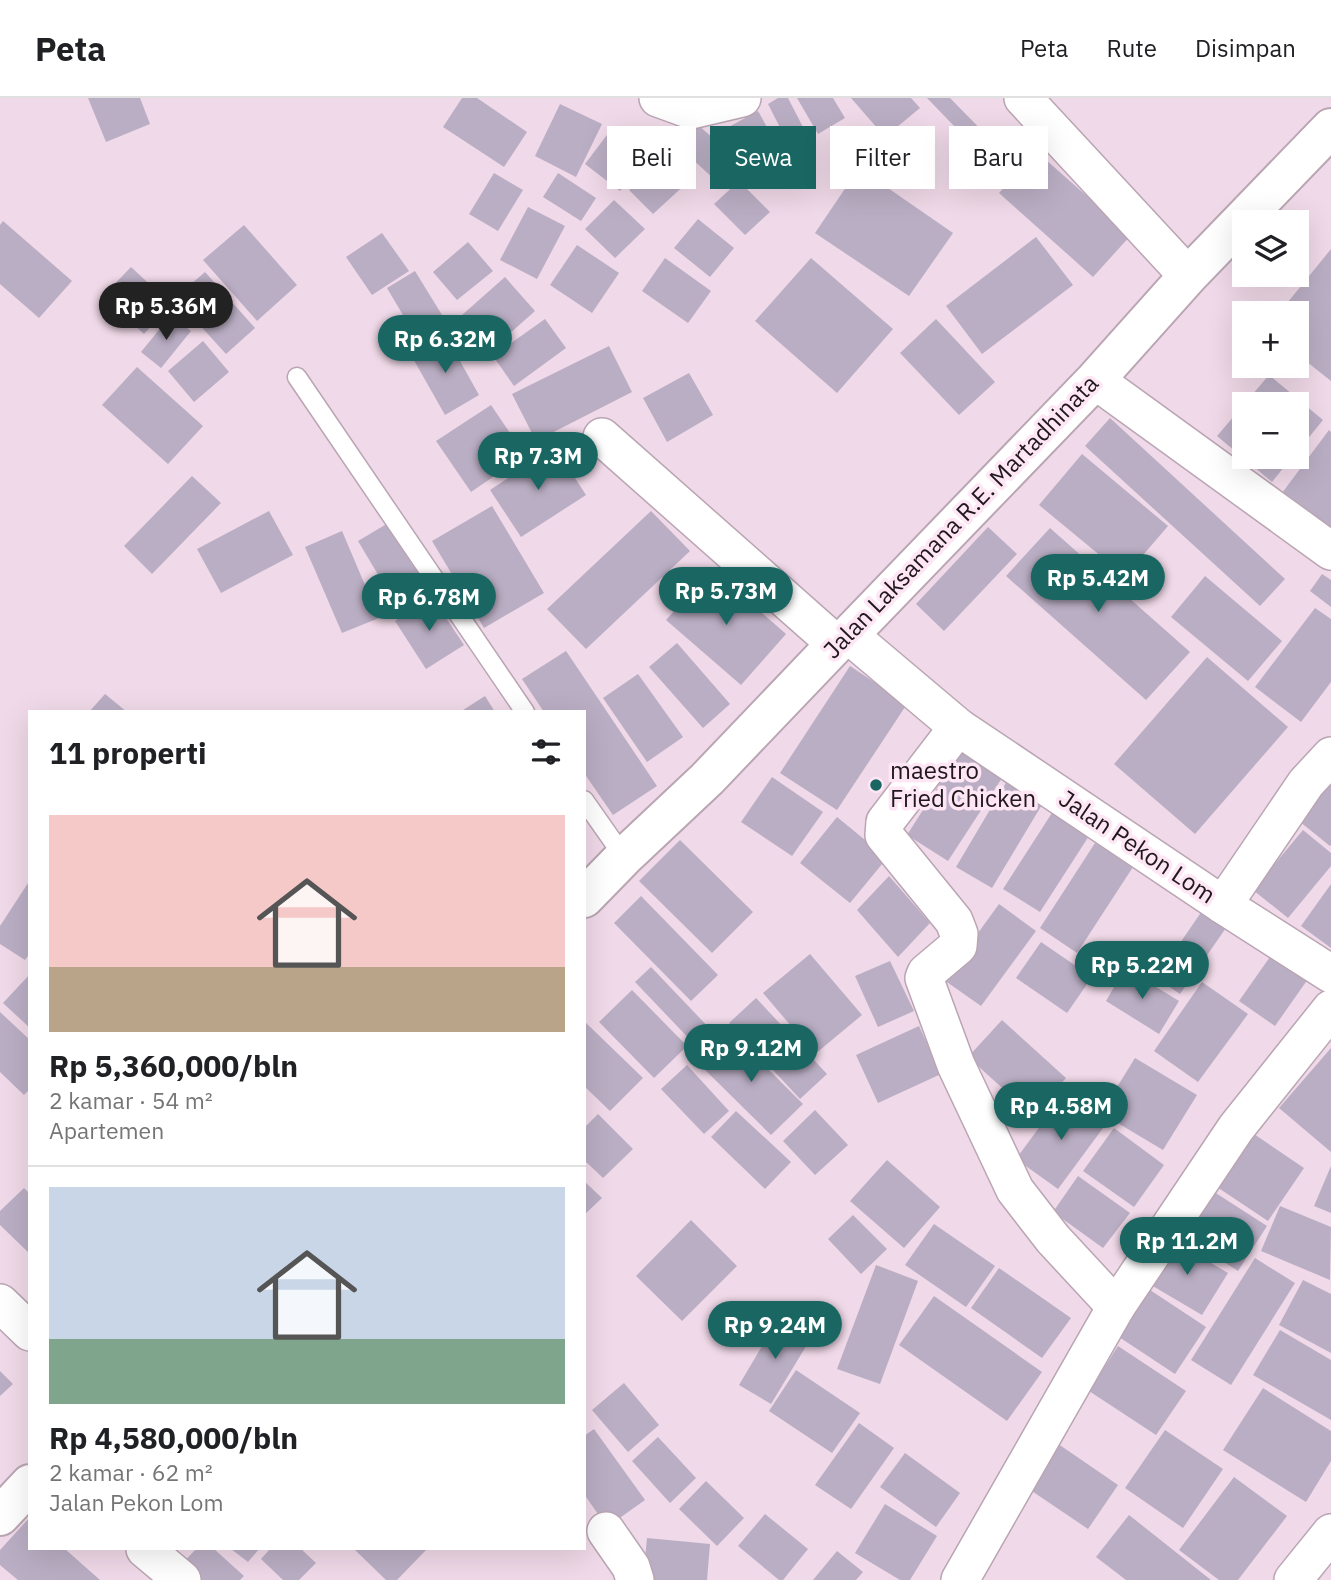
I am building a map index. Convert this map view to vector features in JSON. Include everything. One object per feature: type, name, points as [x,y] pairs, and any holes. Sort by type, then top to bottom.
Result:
[{"type":"main road","name":"Jalan Laksamana R.E. Martadhinata","points":[[586,896],[707,779],[843,640],[1095,380],[1188,276],[1331,128]]},
{"type":"main road","points":[[0,1516],[28,1486]]},
{"type":"street","points":[[658,98],[691,110],[742,98]]},
{"type":"street","points":[[1023,98],[1188,276]]},
{"type":"street","points":[[1095,380],[1331,551]]},
{"type":"street","name":"Jalan Pekon Lom","points":[[602,437],[843,640],[958,727],[1331,974]]},
{"type":"street","points":[[958,727],[885,822],[884,835],[954,921],[959,934],[958,946],[926,973],[924,978],[956,1065],[1015,1190],[1053,1239],[1116,1307]]},
{"type":"street","points":[[1223,905],[1306,783],[1331,757]]},
{"type":"street","points":[[961,1580],[1116,1307],[1236,1128],[1331,1009]]},
{"type":"street","points":[[0,1303],[28,1330]]},
{"type":"street","points":[[606,1531],[631,1567],[635,1580]]},
{"type":"street","points":[[1293,1580],[1331,1533]]},
{"type":"street","points":[[146,1550],[182,1580]]},
{"type":"lane","points":[[297,377],[524,710]]},
{"type":"lane","points":[[586,803],[624,857]]},
{"type":"building","points":[[88,98],[140,98],[150,124],[106,142]]},
{"type":"building","points":[[462,98],[477,98],[527,132],[504,167],[443,127]]},
{"type":"building","points":[[778,98],[788,98],[802,126],[779,126],[768,104]]},
{"type":"building","points":[[797,98],[833,98],[845,118],[818,134],[816,126],[813,126]]},
{"type":"building","points":[[851,98],[911,98],[920,108],[898,126],[875,126]]},
{"type":"building","points":[[927,98],[950,98],[977,126],[954,126]]},
{"type":"building","points":[[560,104],[602,124],[576,177],[535,156]]},
{"type":"building","points":[[758,111],[766,126],[730,126]]},
{"type":"building","points":[[697,124],[710,136],[710,175],[696,162]]},
{"type":"building","points":[[607,135],[607,181],[585,164]]},
{"type":"building","points":[[1048,162],[1131,235],[1093,277],[999,193],[1003,189],[1048,189]]},
{"type":"building","points":[[494,173],[523,190],[498,231],[469,214]]},
{"type":"building","points":[[558,173],[596,198],[581,221],[543,197]]},
{"type":"building","points":[[630,189],[680,189],[653,214]]},
{"type":"building","points":[[730,189],[747,189],[770,212],[745,235],[714,204]]},
{"type":"building","points":[[845,189],[889,189],[953,233],[909,296],[815,233]]},
{"type":"building","points":[[614,200],[645,229],[615,258],[585,229]]},
{"type":"building","points":[[528,207],[565,226],[537,279],[500,260]]},
{"type":"building","points":[[698,219],[734,248],[710,277],[674,248]]},
{"type":"building","points":[[3,221],[72,281],[39,318],[0,284],[0,225]]},
{"type":"building","points":[[244,225],[297,285],[257,321],[203,260]]},
{"type":"building","points":[[382,233],[409,271],[372,295],[346,257]]},
{"type":"building","points":[[1036,237],[1073,285],[982,354],[946,306]]},
{"type":"building","points":[[468,242],[493,271],[457,300],[433,272]]},
{"type":"building","points":[[577,245],[619,273],[592,313],[550,285]]},
{"type":"building","points":[[1331,249],[1331,381],[1309,364],[1309,301],[1289,301],[1300,287],[1309,287],[1309,276]]},
{"type":"building","points":[[665,258],[711,291],[688,323],[642,291]]},
{"type":"building","points":[[811,258],[893,329],[837,393],[755,321]]},
{"type":"building","points":[[131,267],[171,304],[144,334],[103,296]]},
{"type":"building","points":[[415,271],[442,315],[413,332],[387,288]]},
{"type":"building","points":[[205,272],[255,328],[226,354],[175,298]]},
{"type":"building","points":[[505,277],[535,311],[483,357],[453,323]]},
{"type":"building","points":[[171,315],[191,331],[161,368],[141,352]]},
{"type":"building","points":[[545,319],[566,348],[514,386],[493,356]]},
{"type":"building","points":[[936,319],[995,382],[959,415],[900,353]]},
{"type":"building","points":[[446,336],[479,395],[445,415],[411,355]]},
{"type":"building","points":[[203,341],[229,372],[194,402],[168,371]]},
{"type":"building","points":[[609,346],[632,392],[536,441],[512,394]]},
{"type":"building","points":[[137,367],[203,426],[168,464],[102,405]]},
{"type":"building","points":[[689,373],[713,415],[667,442],[643,398]]},
{"type":"building","points":[[1266,378],[1273,378],[1289,392],[1254,392]]},
{"type":"building","points":[[491,405],[525,455],[471,492],[436,441]]},
{"type":"building","points":[[1309,408],[1323,420],[1309,437]]},
{"type":"building","points":[[1110,418],[1285,579],[1260,606],[1085,446]]},
{"type":"building","points":[[1232,418],[1232,449],[1217,436]]},
{"type":"building","points":[[1329,430],[1331,530],[1282,493],[1300,469],[1309,469],[1309,457]]},
{"type":"building","points":[[555,447],[586,495],[521,537],[490,490]]},
{"type":"building","points":[[1082,454],[1168,526],[1125,576],[1039,505]]},
{"type":"building","points":[[1256,469],[1282,469],[1272,482]]},
{"type":"building","points":[[192,476],[221,503],[152,574],[124,546]]},
{"type":"building","points":[[492,506],[544,593],[484,628],[432,541]]},
{"type":"building","points":[[269,511],[293,555],[221,593],[197,549]]},
{"type":"building","points":[[651,511],[690,551],[586,649],[547,609]]},
{"type":"building","points":[[390,522],[431,593],[399,610],[358,541]]},
{"type":"building","points":[[988,527],[1017,554],[944,631],[916,604]]},
{"type":"building","points":[[1050,528],[1190,652],[1146,700],[1006,576]]},
{"type":"building","points":[[342,531],[379,618],[342,633],[305,547]]},
{"type":"building","points":[[712,569],[786,634],[741,685],[666,620]]},
{"type":"building","points":[[1322,574],[1331,580],[1331,607],[1310,591]]},
{"type":"building","points":[[1205,576],[1282,641],[1248,681],[1171,617]]},
{"type":"building","points":[[432,597],[464,645],[426,669],[395,621]]},
{"type":"building","points":[[1315,608],[1331,619],[1331,682],[1301,722],[1255,687]]},
{"type":"building","points":[[677,643],[730,704],[703,728],[649,667]]},
{"type":"building","points":[[566,651],[657,786],[613,815],[586,776],[586,710],[543,710],[522,679]]},
{"type":"building","points":[[1207,657],[1288,727],[1195,834],[1114,764]]},
{"type":"building","points":[[850,666],[907,704],[837,810],[780,773]]},
{"type":"building","points":[[638,674],[683,737],[647,762],[603,698]]},
{"type":"building","points":[[105,694],[125,710],[91,710]]},
{"type":"building","points":[[485,696],[494,710],[463,710]]},
{"type":"building","points":[[960,752],[1002,778],[948,861],[907,835]]},
{"type":"building","points":[[772,777],[823,812],[792,856],[741,822]]},
{"type":"building","points":[[1007,781],[1043,803],[992,888],[956,867]]},
{"type":"building","points":[[1331,783],[1331,845],[1330,846],[1299,821]]},
{"type":"building","points":[[1059,802],[1096,825],[1040,912],[1003,889]]},
{"type":"building","points":[[837,817],[887,858],[850,903],[800,863]]},
{"type":"building","points":[[1303,830],[1331,853],[1331,866],[1288,918],[1253,890]]},
{"type":"building","points":[[680,840],[753,912],[712,953],[639,881]]},
{"type":"building","points":[[1095,843],[1133,867],[1077,953],[1040,928]]},
{"type":"building","points":[[889,876],[930,923],[898,957],[857,910]]},
{"type":"building","points":[[28,883],[28,956],[25,960],[0,944],[0,926]]},
{"type":"building","points":[[1331,884],[1331,948],[1301,926]]},
{"type":"building","points":[[641,896],[718,975],[691,1001],[614,923]]},
{"type":"building","points":[[999,904],[1036,931],[981,1006],[944,980]]},
{"type":"building","points":[[1202,911],[1228,925],[1180,994],[1156,978]]},
{"type":"building","points":[[1041,942],[1092,977],[1067,1013],[1016,978]]},
{"type":"building","points":[[1279,944],[1315,969],[1275,1026],[1239,1001]]},
{"type":"building","points":[[810,954],[862,1015],[815,1054],[763,993]]},
{"type":"building","points":[[890,961],[914,1011],[878,1027],[855,976]]},
{"type":"building","points":[[651,967],[714,1033],[698,1048],[635,982]]},
{"type":"building","points":[[1125,968],[1179,1001],[1159,1034],[1106,1001]]},
{"type":"building","points":[[28,976],[28,1026],[3,1003]]},
{"type":"building","points":[[1202,982],[1248,1014],[1198,1082],[1154,1051]]},
{"type":"building","points":[[632,990],[687,1046],[654,1078],[599,1022]]},
{"type":"building","points":[[756,998],[827,1074],[800,1099],[729,1023]]},
{"type":"building","points":[[0,1012],[28,1038],[28,1091],[24,1095],[0,1072]]},
{"type":"building","points":[[1002,1020],[1066,1078],[1032,1115],[968,1057]]},
{"type":"building","points":[[586,1023],[643,1078],[610,1111],[586,1088]]},
{"type":"building","points":[[919,1026],[941,1074],[878,1103],[856,1055]]},
{"type":"building","points":[[731,1032],[803,1104],[771,1135],[699,1064]]},
{"type":"building","points":[[1331,1048],[1331,1152],[1279,1108]]},
{"type":"building","points":[[1135,1058],[1197,1095],[1163,1150],[1101,1113]]},
{"type":"building","points":[[687,1065],[729,1111],[704,1134],[661,1089]]},
{"type":"building","points":[[1063,1095],[1106,1124],[1058,1189],[1016,1159]]},
{"type":"building","points":[[815,1110],[848,1145],[815,1175],[783,1141]]},
{"type":"building","points":[[736,1111],[791,1162],[765,1189],[711,1137]]},
{"type":"building","points":[[598,1114],[633,1149],[603,1178],[586,1162],[586,1126]]},
{"type":"building","points":[[1114,1128],[1164,1165],[1134,1207],[1083,1171]]},
{"type":"building","points":[[1248,1130],[1304,1168],[1268,1221],[1211,1183]]},
{"type":"building","points":[[887,1160],[940,1207],[904,1248],[850,1201]]},
{"type":"building","points":[[1331,1166],[1331,1213],[1314,1206]]},
{"type":"building","points":[[1078,1176],[1130,1213],[1103,1248],[1053,1212]]},
{"type":"building","points":[[586,1183],[602,1198],[586,1213]]},
{"type":"building","points":[[24,1188],[28,1192],[28,1252],[0,1225],[0,1211]]},
{"type":"building","points":[[1208,1188],[1267,1226],[1238,1271],[1179,1233]]},
{"type":"building","points":[[1280,1206],[1331,1227],[1330,1280],[1261,1251]]},
{"type":"building","points":[[853,1215],[887,1249],[861,1274],[828,1239]]},
{"type":"building","points":[[691,1220],[737,1266],[682,1321],[636,1276]]},
{"type":"building","points":[[934,1224],[995,1266],[966,1307],[905,1265]]},
{"type":"building","points":[[1171,1239],[1228,1273],[1202,1315],[1146,1282]]},
{"type":"building","points":[[1255,1258],[1295,1283],[1231,1385],[1191,1360]]},
{"type":"building","points":[[876,1265],[918,1281],[880,1384],[837,1369]]},
{"type":"building","points":[[999,1268],[1071,1318],[1042,1358],[971,1308]]},
{"type":"building","points":[[1303,1280],[1331,1294],[1331,1353],[1279,1325]]},
{"type":"building","points":[[1147,1288],[1206,1327],[1175,1374],[1116,1335]]},
{"type":"building","points":[[934,1296],[1042,1372],[1007,1421],[899,1345]]},
{"type":"building","points":[[778,1319],[811,1338],[771,1404],[739,1385]]},
{"type":"building","points":[[1280,1330],[1331,1360],[1331,1420],[1253,1375]]},
{"type":"building","points":[[1118,1346],[1186,1391],[1156,1435],[1089,1391]]},
{"type":"building","points":[[796,1370],[860,1413],[832,1453],[769,1411]]},
{"type":"building","points":[[0,1371],[13,1384],[0,1396]]},
{"type":"building","points":[[624,1383],[659,1425],[628,1452],[592,1410]]},
{"type":"building","points":[[1263,1388],[1331,1431],[1331,1461],[1306,1502],[1223,1450]]},
{"type":"building","points":[[859,1423],[894,1448],[851,1509],[815,1485]]},
{"type":"building","points":[[594,1429],[645,1500],[607,1527],[586,1497],[586,1435]]},
{"type":"building","points":[[1165,1430],[1223,1469],[1183,1528],[1125,1488]]},
{"type":"building","points":[[658,1437],[696,1478],[670,1503],[632,1461]]},
{"type":"building","points":[[1051,1439],[1118,1485],[1088,1529],[1020,1483]]},
{"type":"building","points":[[905,1453],[960,1493],[936,1527],[880,1487]]},
{"type":"building","points":[[1234,1477],[1287,1516],[1238,1580],[1219,1580],[1179,1550]]},
{"type":"building","points":[[706,1481],[744,1518],[717,1546],[679,1509]]},
{"type":"building","points":[[885,1504],[937,1536],[910,1580],[900,1580],[855,1553]]},
{"type":"building","points":[[765,1514],[808,1549],[783,1580],[779,1580],[738,1546]]},
{"type":"building","points":[[1129,1515],[1211,1580],[1126,1580],[1096,1557]]},
{"type":"building","points":[[28,1519],[28,1550],[66,1550],[100,1580],[18,1580],[0,1565],[0,1550]]},
{"type":"building","points":[[647,1538],[710,1544],[707,1580],[643,1580]]},
{"type":"building","points":[[195,1550],[215,1550],[244,1576],[240,1580],[194,1580],[179,1567]]},
{"type":"building","points":[[232,1550],[258,1550],[248,1562]]},
{"type":"building","points":[[269,1550],[302,1550],[316,1563],[299,1580],[283,1580],[261,1559]]},
{"type":"building","points":[[355,1550],[426,1550],[397,1580],[386,1580]]},
{"type":"building","points":[[837,1551],[863,1572],[856,1580],[813,1580]]},
{"type":"place","name":"maestro Fried Chicken","points":[[876,785]]}]
